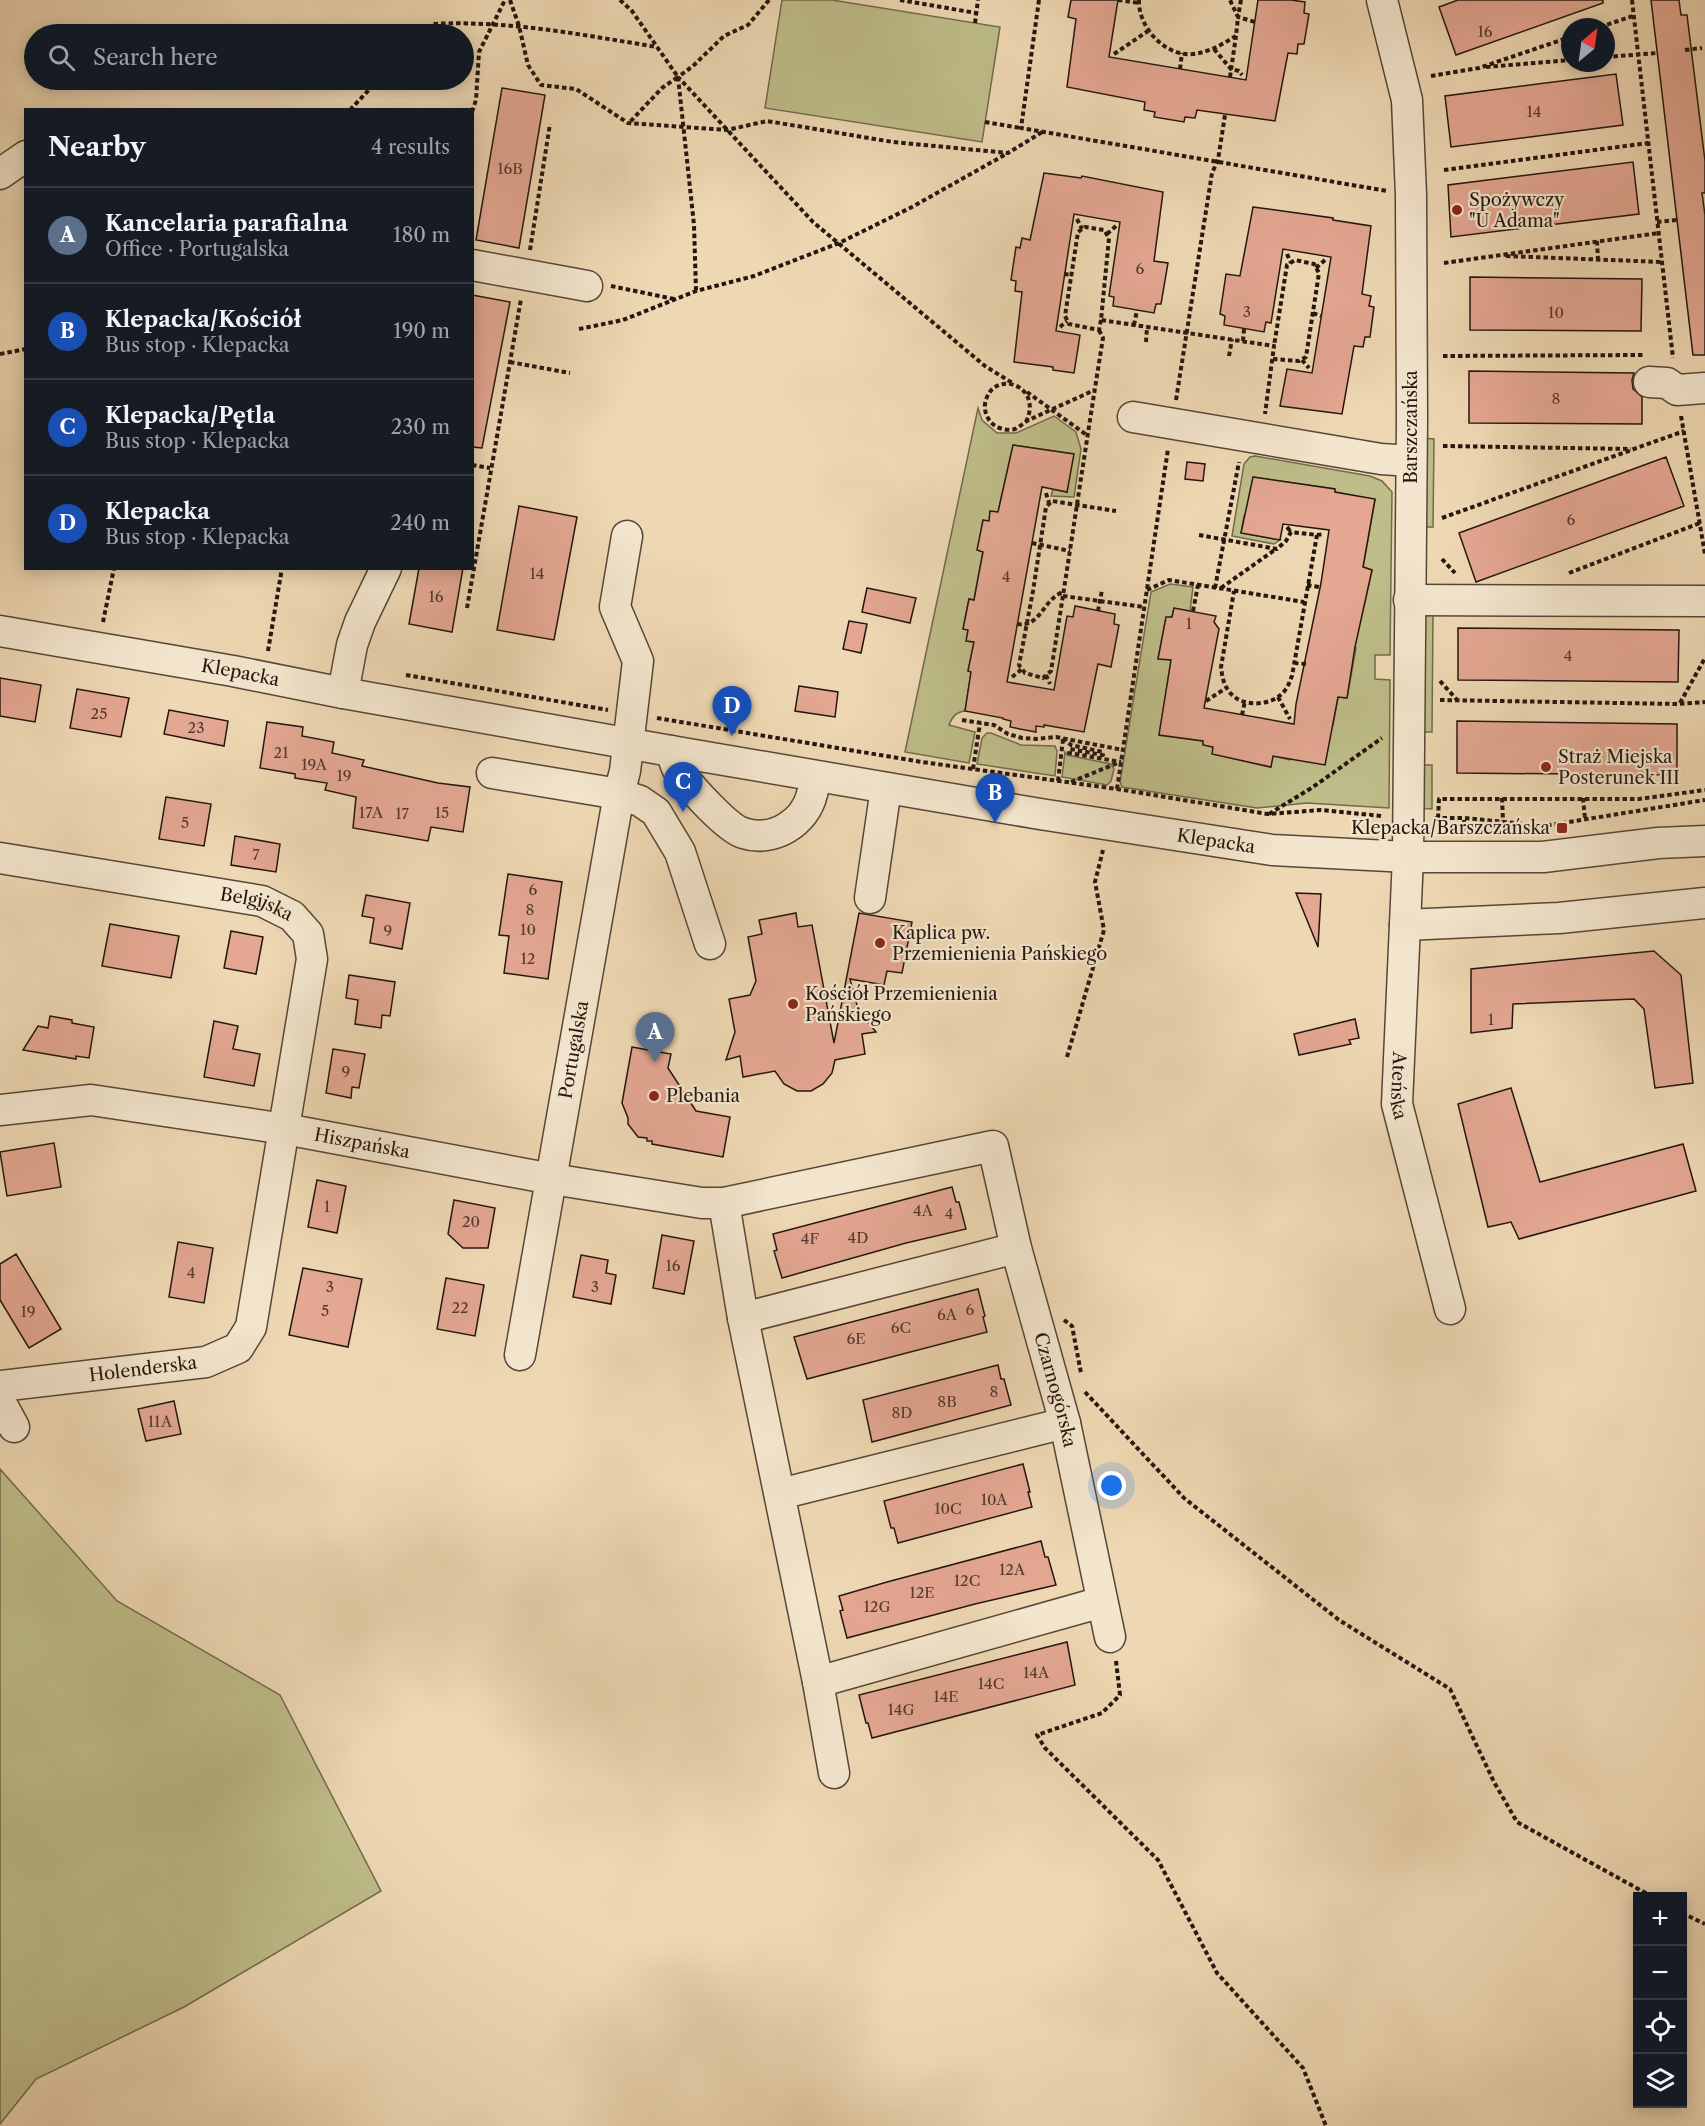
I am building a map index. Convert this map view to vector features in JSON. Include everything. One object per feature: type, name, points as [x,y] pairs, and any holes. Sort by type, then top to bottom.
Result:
[{"type":"street","name":"Barszczańska","points":[[1382,0],[1407,100],[1411,195],[1408,857]]},
{"type":"street","points":[[0,174],[24,157]]},
{"type":"street","points":[[474,266],[586,286]]},
{"type":"street","points":[[1133,417],[1381,459],[1411,461]]},
{"type":"street","name":"Portugalska","points":[[520,1355],[619,794],[625,771],[633,714],[638,661],[615,607],[627,536]]},
{"type":"street","points":[[342,693],[352,645],[360,622],[385,570]]},
{"type":"street","points":[[1409,600],[1705,601]]},
{"type":"street","name":"Klepacka","points":[[0,631],[233,671],[342,693],[671,752],[1040,814],[1272,850],[1408,857],[1543,857],[1658,843],[1705,841]]},
{"type":"street","points":[[671,752],[678,771],[721,818],[742,833],[760,836],[778,833],[794,824],[806,811],[813,794],[814,776]]},
{"type":"street","points":[[492,773],[619,794],[640,801],[656,812],[680,852],[710,944]]},
{"type":"street","points":[[870,898],[886,788]]},
{"type":"street","name":"Klepacka","points":[[1658,843],[1705,829]]},
{"type":"street","name":"Ateńska","points":[[1408,857],[1397,1104],[1450,1309]]},
{"type":"street","name":"Belgijska","points":[[0,858],[262,901],[292,916],[308,934],[312,959],[285,1129]]},
{"type":"street","points":[[1405,925],[1559,918],[1705,903]]},
{"type":"street","name":"Hiszpańska","points":[[0,1110],[91,1100],[285,1129],[552,1179],[702,1203],[724,1203],[993,1146]]},
{"type":"street","name":"Holenderska","points":[[0,1386],[206,1362],[238,1348],[251,1327],[285,1129]]},
{"type":"street","name":"Czarnogórska","points":[[993,1146],[1016,1248],[1065,1423],[1110,1637]]},
{"type":"street","points":[[724,1203],[743,1318],[818,1682],[834,1773]]},
{"type":"street","points":[[743,1318],[1016,1248]]},
{"type":"street","points":[[0,1401],[14,1427]]},
{"type":"street","points":[[780,1494],[1065,1423]]},
{"type":"street","points":[[818,1682],[1102,1602]]},
{"type":"path","points":[[473,108],[480,52],[505,0]]},
{"type":"path","points":[[510,0],[528,64],[542,85],[576,88],[628,123],[727,130],[767,121],[893,142],[1008,153]]},
{"type":"path","points":[[620,0],[632,11],[678,77],[813,222],[985,366],[1088,436]]},
{"type":"path","points":[[628,123],[662,88],[693,66],[724,36],[748,25],[769,0]]},
{"type":"path","points":[[900,0],[976,13]]},
{"type":"path","points":[[975,23],[978,0]]},
{"type":"path","points":[[1021,128],[1039,0]]},
{"type":"path","points":[[1118,0],[1139,1],[1141,21],[1148,31],[1166,46],[1182,53],[1193,54],[1214,49],[1236,36]]},
{"type":"path","points":[[1230,0],[1238,18]]},
{"type":"path","points":[[1230,77],[1241,0]]},
{"type":"path","points":[[1632,0],[1672,355],[1668,374],[1684,431],[1705,554]]},
{"type":"path","points":[[1615,22],[1634,16]]},
{"type":"path","points":[[1238,18],[1255,22]]},
{"type":"path","points":[[474,25],[519,26],[657,47]]},
{"type":"path","points":[[1114,54],[1148,31]]},
{"type":"path","points":[[1479,68],[1561,40]]},
{"type":"path","points":[[1685,50],[1702,48]]},
{"type":"path","points":[[1214,49],[1231,69],[1239,71],[1242,75]]},
{"type":"path","points":[[1180,69],[1182,53]]},
{"type":"path","points":[[1615,56],[1657,53]]},
{"type":"path","points":[[1431,76],[1479,68],[1561,61]]},
{"type":"path","points":[[678,77],[694,225],[696,291]]},
{"type":"path","points":[[352,108],[369,90]]},
{"type":"path","points":[[985,122],[1411,195]]},
{"type":"path","points":[[474,561],[550,124]]},
{"type":"path","points":[[579,328],[623,320],[696,291],[754,276],[839,243],[912,207],[1044,131]]},
{"type":"path","points":[[1444,170],[1648,143]]},
{"type":"path","points":[[1077,219],[1082,229]]},
{"type":"path","points":[[1657,222],[1677,220]]},
{"type":"path","points":[[1107,234],[1116,226]]},
{"type":"path","points":[[1099,330],[1069,324],[1065,316],[1078,232],[1085,227],[1104,230],[1109,238],[1099,330],[1102,338],[1088,436],[1077,505],[1051,671],[1043,678],[1025,673],[1019,665],[1046,507],[1052,501],[1077,505],[1116,511]]},
{"type":"path","points":[[1444,263],[1659,233]]},
{"type":"path","points":[[1597,241],[1598,260]]},
{"type":"path","points":[[1287,254],[1292,263]]},
{"type":"path","points":[[1493,256],[1662,262]]},
{"type":"path","points":[[1217,589],[1239,457],[1246,448],[1261,439],[1287,265],[1295,260],[1314,264],[1319,273],[1306,357],[1299,361],[1273,359]]},
{"type":"path","points":[[1316,268],[1326,260]]},
{"type":"path","points":[[1064,274],[1072,275]]},
{"type":"path","points":[[586,286],[619,286],[675,299]]},
{"type":"path","points":[[1134,325],[1137,310]]},
{"type":"path","points":[[1313,314],[1321,316]]},
{"type":"path","points":[[1101,320],[1275,346]]},
{"type":"path","points":[[1060,327],[1067,321]]},
{"type":"path","points":[[1146,342],[1147,327]]},
{"type":"path","points":[[1243,341],[1244,329]]},
{"type":"path","points":[[1229,356],[1232,339]]},
{"type":"path","points":[[0,354],[24,349]]},
{"type":"path","points":[[1668,374],[1672,355]]},
{"type":"path","points":[[1443,356],[1668,374]]},
{"type":"path","points":[[1302,360],[1309,368]]},
{"type":"path","points":[[510,362],[570,373]]},
{"type":"path","points":[[1014,384],[999,385],[988,393],[984,407],[988,420],[1000,429],[1014,429],[1095,390]]},
{"type":"path","points":[[1026,392],[1031,412],[1026,422]]},
{"type":"path","points":[[1442,518],[1684,431]]},
{"type":"path","points":[[1443,446],[1634,449]]},
{"type":"path","points":[[474,465],[490,468]]},
{"type":"path","points":[[1046,493],[1050,504]]},
{"type":"path","points":[[1565,574],[1700,523]]},
{"type":"path","points":[[1287,527],[1291,532],[1324,534]]},
{"type":"path","points":[[1217,589],[1277,549],[1286,541],[1291,532]]},
{"type":"path","points":[[1199,535],[1277,549]]},
{"type":"path","points":[[1234,591],[1221,667],[1226,688],[1239,700],[1257,704],[1268,702],[1278,697],[1286,689],[1294,663],[1317,535]]},
{"type":"path","points":[[1032,543],[1070,551]]},
{"type":"path","points":[[103,622],[114,570]]},
{"type":"path","points":[[267,652],[282,570]]},
{"type":"path","points":[[466,608],[473,570]]},
{"type":"path","points":[[1147,591],[1169,580],[1304,602]]},
{"type":"path","points":[[1193,611],[1198,585]]},
{"type":"path","points":[[1307,585],[1318,587]]},
{"type":"path","points":[[1098,611],[1101,591]]},
{"type":"path","points":[[1017,624],[1026,625],[1034,622],[1052,598],[1063,594],[1144,607]]},
{"type":"path","points":[[1679,704],[1705,658]]},
{"type":"path","points":[[1294,663],[1306,664]]},
{"type":"path","points":[[1012,677],[1022,669]]},
{"type":"path","points":[[1046,675],[1050,684]]},
{"type":"path","points":[[1440,681],[1458,701]]},
{"type":"path","points":[[1206,701],[1226,688]]},
{"type":"path","points":[[1278,697],[1290,720]]},
{"type":"path","points":[[1440,700],[1679,704],[1705,702]]},
{"type":"path","points":[[1242,715],[1245,701]]},
{"type":"path","points":[[597,708],[1268,814],[1321,810]]},
{"type":"path","points":[[962,720],[994,725],[1008,734],[1022,738],[1063,738],[1123,750]]},
{"type":"path","points":[[973,769],[980,723]]},
{"type":"path","points":[[1268,814],[1313,787],[1385,735]]},
{"type":"path","points":[[1058,781],[1063,738]]},
{"type":"path","points":[[1063,738],[1071,745],[1103,752],[1102,755],[1070,749],[1069,753],[1121,762],[1070,782]]},
{"type":"path","points":[[1705,790],[1639,799],[1439,799],[1438,819],[1464,818],[1544,826],[1705,800]]},
{"type":"path","points":[[1502,798],[1503,822]]},
{"type":"path","points":[[1583,798],[1585,819]]},
{"type":"path","points":[[1067,1057],[1104,930],[1095,882],[1106,841]]},
{"type":"path","points":[[1063,1319],[1072,1326],[1082,1380]]},
{"type":"path","points":[[1084,1391],[1184,1498],[1339,1620],[1450,1689],[1494,1782],[1517,1822],[1644,1892]]},
{"type":"path","points":[[1110,1637],[1116,1652],[1120,1695],[1102,1713],[1037,1735],[1045,1748],[1158,1860],[1217,1973],[1303,2068],[1326,2126]]},
{"type":"path","points":[[1687,1915],[1705,1924]]},
{"type":"shaded area","points":[[782,0],[832,0],[1000,27],[982,142],[765,108]]},
{"type":"shaded area","points":[[978,408],[982,420],[997,433],[1016,433],[1054,416],[1076,432],[1081,449],[1074,497],[1051,496],[1053,489],[1067,492],[1073,454],[1013,445],[998,512],[990,511],[989,521],[983,520],[978,550],[983,552],[974,600],[969,599],[963,629],[968,630],[967,641],[974,642],[968,671],[971,672],[965,711],[955,715],[949,725],[975,732],[969,763],[905,752]]},
{"type":"shaded area","points":[[1423,438],[1434,439],[1433,527],[1423,527]]},
{"type":"shaded area","points":[[1250,457],[1370,476],[1382,481],[1392,492],[1390,655],[1375,655],[1375,679],[1390,680],[1389,808],[1307,803],[1257,808],[1122,787],[1120,782],[1151,592],[1170,584],[1193,587],[1190,611],[1174,608],[1172,617],[1166,618],[1158,658],[1171,660],[1159,735],[1203,741],[1203,745],[1213,747],[1213,754],[1270,767],[1273,756],[1290,760],[1333,725],[1338,697],[1347,698],[1356,648],[1347,646],[1361,619],[1372,570],[1363,567],[1375,500],[1335,492],[1334,489],[1253,477],[1247,516],[1244,516],[1241,533],[1280,540],[1274,544],[1232,536],[1244,464]]},
{"type":"shaded area","points":[[1433,612],[1432,732],[1422,732],[1421,620]]},
{"type":"shaded area","points":[[987,733],[1021,745],[1055,746],[1057,751],[1055,776],[977,764],[982,738]]},
{"type":"shaded area","points":[[1065,752],[1067,755],[1111,764],[1114,769],[1111,781],[1107,785],[1062,777]]},
{"type":"shaded area","points":[[1422,765],[1432,765],[1432,809],[1419,808]]},
{"type":"shaded area","points":[[0,1469],[117,1601],[280,1695],[381,1891],[184,2007],[36,2079],[0,2124]]},
{"type":"building","points":[[1071,0],[1118,0],[1109,57],[1246,80],[1258,0],[1305,2],[1304,13],[1309,14],[1304,44],[1298,44],[1297,54],[1288,53],[1275,121],[1197,110],[1195,118],[1185,117],[1184,122],[1154,117],[1155,112],[1144,110],[1145,102],[1067,87],[1076,19],[1068,17]]},
{"type":"building","points":[[1458,0],[1603,0],[1603,3],[1456,55],[1439,7]]},
{"type":"building","points":[[1651,0],[1679,0],[1681,15],[1687,15],[1705,161],[1705,193],[1702,193],[1705,215],[1705,355],[1693,355]]},
{"type":"building","points":[[1616,74],[1623,125],[1451,147],[1445,96]]},
{"type":"building","points":[[502,88],[545,95],[519,248],[476,240]]},
{"type":"building","points":[[1633,162],[1639,214],[1451,237],[1448,185]]},
{"type":"building","points":[[1044,173],[1081,178],[1082,176],[1163,192],[1154,261],[1168,263],[1161,304],[1156,304],[1154,313],[1113,306],[1114,297],[1109,296],[1120,222],[1074,214],[1056,331],[1080,335],[1074,373],[1053,370],[1053,367],[1014,362],[1022,292],[1015,291],[1016,281],[1011,280],[1016,247],[1020,248],[1022,238],[1030,240]]},
{"type":"building","points":[[1253,207],[1333,218],[1333,220],[1371,226],[1362,294],[1371,296],[1369,306],[1374,307],[1370,337],[1365,337],[1363,347],[1354,346],[1342,414],[1280,406],[1287,369],[1312,373],[1331,257],[1283,249],[1271,323],[1266,322],[1264,332],[1224,325],[1225,316],[1220,314],[1226,274],[1240,276]]},
{"type":"building","points":[[1470,277],[1642,279],[1641,331],[1470,330]]},
{"type":"building","points":[[474,295],[510,302],[482,448],[474,447]]},
{"type":"building","points":[[1469,371],[1634,373],[1633,389],[1642,397],[1642,424],[1469,423]]},
{"type":"building","points":[[1013,445],[1074,454],[1067,492],[1042,487],[1007,682],[1054,690],[1067,616],[1073,617],[1075,606],[1115,614],[1114,624],[1119,625],[1111,667],[1098,664],[1084,732],[1044,725],[1044,727],[1036,726],[1036,732],[1010,727],[1011,721],[1003,718],[965,711],[971,672],[968,671],[974,642],[966,641],[968,630],[963,629],[969,599],[974,600],[983,552],[977,550],[983,520],[989,521],[990,511],[998,512]]},
{"type":"building","points":[[1666,457],[1684,506],[1476,582],[1459,533]]},
{"type":"building","points":[[1187,462],[1205,464],[1203,481],[1185,479]]},
{"type":"building","points":[[1253,477],[1335,489],[1335,492],[1375,499],[1363,567],[1372,570],[1355,647],[1347,698],[1338,697],[1325,765],[1273,756],[1271,767],[1212,754],[1213,747],[1203,745],[1203,741],[1159,735],[1171,660],[1158,659],[1166,617],[1172,617],[1174,608],[1216,616],[1214,622],[1219,629],[1204,708],[1294,724],[1329,530],[1283,524],[1280,540],[1241,533]]},
{"type":"building","points":[[519,506],[577,517],[554,640],[497,630]]},
{"type":"building","points":[[419,570],[463,570],[452,632],[409,624]]},
{"type":"building","points":[[867,588],[916,598],[910,623],[862,612]]},
{"type":"building","points":[[849,621],[867,624],[861,653],[843,649]]},
{"type":"building","points":[[1458,628],[1679,630],[1678,682],[1458,680]]},
{"type":"building","points":[[0,678],[41,685],[35,722],[0,716]]},
{"type":"building","points":[[799,686],[838,692],[835,717],[795,711]]},
{"type":"building","points":[[77,689],[129,698],[121,737],[70,728]]},
{"type":"building","points":[[169,710],[228,721],[224,746],[164,734]]},
{"type":"building","points":[[1457,721],[1677,724],[1677,775],[1457,773]]},
{"type":"building","points":[[267,722],[303,727],[302,736],[334,742],[332,753],[364,760],[362,766],[438,783],[470,787],[463,832],[431,827],[428,841],[353,828],[356,797],[325,790],[327,783],[295,778],[295,774],[260,768]]},
{"type":"building","points":[[166,797],[211,804],[204,846],[159,839]]},
{"type":"building","points":[[235,836],[280,844],[276,872],[231,865]]},
{"type":"building","points":[[508,874],[562,882],[548,979],[504,973],[509,936],[499,935]]},
{"type":"building","points":[[1296,893],[1321,894],[1318,947]]},
{"type":"building","points":[[366,895],[410,903],[402,949],[370,943],[374,918],[362,916]]},
{"type":"building","name":"Kościół Przemienienia Pańskiego","points":[[796,913],[798,927],[812,925],[834,1043],[859,913],[912,922],[902,973],[887,971],[884,985],[850,979],[858,1009],[876,1032],[862,1034],[865,1054],[835,1060],[832,1073],[823,1084],[811,1091],[797,1091],[784,1084],[775,1071],[743,1077],[740,1056],[726,1060],[735,1032],[729,999],[750,995],[756,981],[748,937],[762,934],[759,920]]},
{"type":"building","points":[[110,924],[179,936],[171,978],[102,966]]},
{"type":"building","points":[[231,931],[263,937],[256,974],[224,968]]},
{"type":"building","points":[[1654,951],[1681,975],[1693,1083],[1655,1088],[1644,1009],[1634,999],[1513,1004],[1512,1028],[1471,1033],[1471,969]]},
{"type":"building","points":[[349,975],[395,982],[390,1016],[382,1015],[381,1028],[355,1024],[358,1000],[346,998]]},
{"type":"building","points":[[50,1016],[94,1027],[89,1058],[76,1056],[76,1059],[23,1050],[38,1026],[48,1028]]},
{"type":"building","points":[[1355,1019],[1359,1038],[1349,1040],[1351,1044],[1299,1055],[1294,1034]]},
{"type":"building","points":[[214,1021],[238,1026],[233,1049],[260,1054],[254,1086],[204,1077]]},
{"type":"building","name":"Plebania","points":[[632,1047],[671,1054],[668,1068],[696,1111],[730,1117],[723,1157],[652,1144],[652,1141],[647,1141],[647,1138],[638,1137],[628,1124],[622,1103]]},
{"type":"building","points":[[333,1049],[365,1054],[359,1088],[352,1087],[351,1098],[326,1093]]},
{"type":"building","points":[[1511,1088],[1540,1182],[1683,1144],[1696,1191],[1519,1239],[1511,1222],[1488,1227],[1458,1104]]},
{"type":"building","points":[[54,1143],[61,1187],[7,1196],[0,1152]]},
{"type":"building","points":[[317,1180],[346,1186],[337,1233],[308,1227]]},
{"type":"building","points":[[952,1187],[956,1202],[959,1202],[966,1229],[906,1243],[782,1278],[774,1251],[777,1250],[773,1234]]},
{"type":"building","points":[[454,1200],[495,1208],[488,1248],[463,1248],[448,1234]]},
{"type":"building","points":[[662,1235],[694,1241],[684,1294],[653,1288]]},
{"type":"building","points":[[178,1242],[213,1248],[204,1303],[169,1297]]},
{"type":"building","points":[[16,1254],[61,1329],[29,1348],[0,1300],[0,1264]]},
{"type":"building","points":[[581,1255],[608,1260],[606,1273],[616,1275],[611,1304],[573,1297]]},
{"type":"building","points":[[303,1268],[362,1279],[348,1347],[289,1335]]},
{"type":"building","points":[[446,1278],[484,1285],[475,1336],[437,1329]]},
{"type":"building","points":[[978,1289],[987,1332],[807,1379],[794,1337]]},
{"type":"building","points":[[998,1365],[1011,1405],[872,1442],[863,1400]]},
{"type":"building","points":[[174,1401],[181,1434],[146,1441],[138,1409]]},
{"type":"building","points":[[1023,1464],[1032,1507],[898,1543],[894,1528],[891,1528],[884,1501]]},
{"type":"building","points":[[1041,1541],[1056,1585],[847,1638],[840,1611],[843,1610],[839,1596]]},
{"type":"building","points":[[1067,1642],[1075,1685],[872,1738],[859,1695]]},
{"type":"place","name":"Spożywczy \"U Adama\"","points":[[1457,210]]},
{"type":"place","name":"Klepacka","points":[[732,736]]},
{"type":"place","name":"Straż Miejska Posterunek III","points":[[1546,767]]},
{"type":"place","name":"Klepacka/Pętla","points":[[683,812]]},
{"type":"place","name":"Klepacka/Kościół","points":[[995,823]]},
{"type":"place","name":"Klepacka/Barszczańska","points":[[1562,828]]},
{"type":"place","name":"Kaplica pw. Przemienienia Pańskiego","points":[[880,943]]},
{"type":"place","name":"Kościół Przemienienia Pańskiego","points":[[793,1004]]},
{"type":"place","name":"Kancelaria parafialna","points":[[655,1062]]},
{"type":"place","name":"Plebania","points":[[654,1096]]}]
